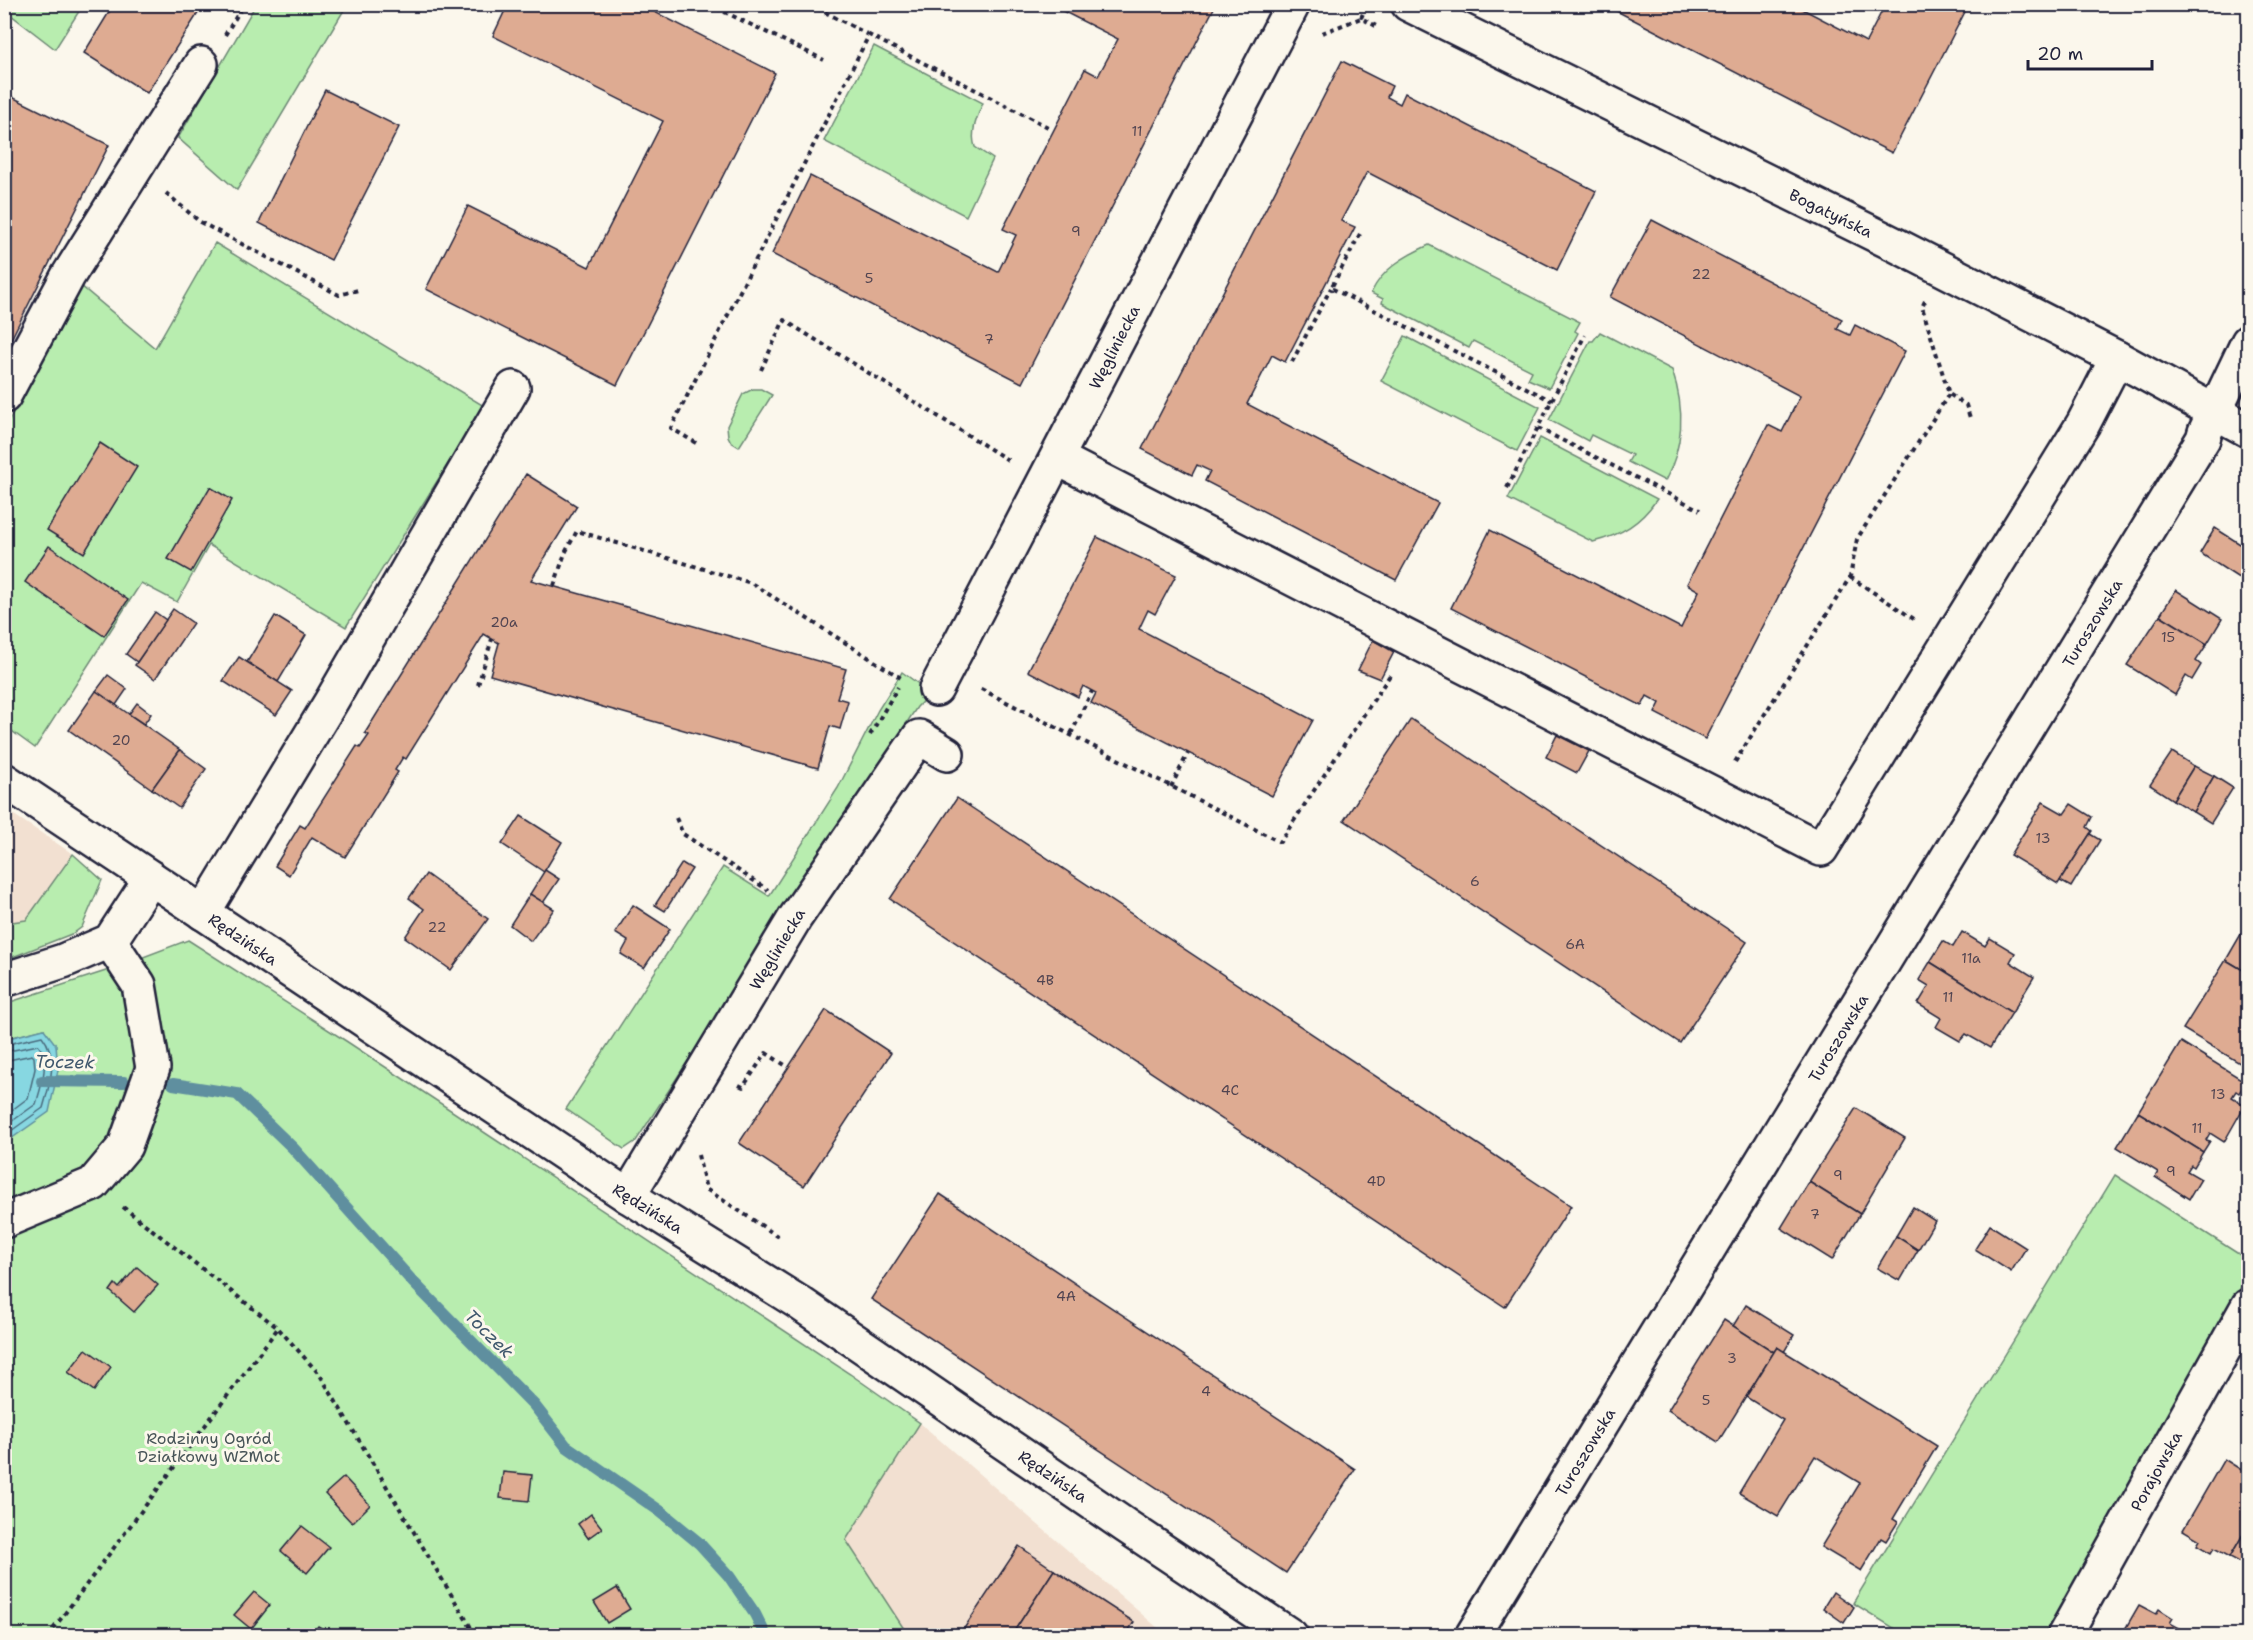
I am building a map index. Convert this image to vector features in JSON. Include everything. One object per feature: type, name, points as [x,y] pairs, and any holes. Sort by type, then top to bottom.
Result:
[{"type":"street","name":"Węgliniecka","points":[[923,681],[1057,458],[1293,4]]},
{"type":"street","name":"Bogatyńska","points":[[1408,4],[1941,268],[2117,358],[2209,426],[2248,430]]},
{"type":"street","points":[[4,396],[68,276],[201,64]]},
{"type":"street","name":"Turoszowska","points":[[1472,1635],[2209,426],[2248,342]]},
{"type":"street","points":[[1057,458],[1821,849],[2083,423],[2117,358]]},
{"type":"street","points":[[203,913],[332,700],[513,388]]},
{"type":"street","name":"Węgliniecka","points":[[628,1196],[803,905],[918,736],[947,754]]},
{"type":"street","name":"Rędzińska","points":[[4,780],[628,1196],[798,1302],[1116,1520],[1291,1635]]},
{"type":"street","points":[[4,980],[63,962],[110,941],[150,878]]},
{"type":"street","points":[[4,1221],[93,1184],[125,1146],[153,1068],[139,986],[110,941]]},
{"type":"street","name":"Porajowska","points":[[2064,1635],[2248,1306]]},
{"type":"path","points":[[708,4],[824,60]]},
{"type":"path","points":[[809,4],[1047,127]]},
{"type":"path","points":[[1315,35],[1361,18],[1367,4]]},
{"type":"path","points":[[696,443],[671,428],[869,35]]},
{"type":"path","points":[[135,168],[200,222],[339,295],[358,290]]},
{"type":"path","points":[[1292,362],[1360,234]]},
{"type":"path","points":[[1941,268],[1923,307],[1948,394],[1965,405],[1971,421]]},
{"type":"path","points":[[1331,288],[1551,401]]},
{"type":"path","points":[[761,370],[784,320],[1011,463]]},
{"type":"path","points":[[1507,488],[1585,335]]},
{"type":"path","points":[[1715,795],[1850,576],[1857,539],[1948,394]]},
{"type":"path","points":[[1538,428],[1700,510]]},
{"type":"path","points":[[554,586],[565,553],[577,531],[751,583],[902,678],[923,681]]},
{"type":"path","points":[[1850,576],[1949,641]]},
{"type":"path","points":[[478,686],[492,639]]},
{"type":"path","points":[[981,689],[1280,842],[1411,640]]},
{"type":"path","points":[[869,737],[902,678]]},
{"type":"path","points":[[1071,734],[1092,691]]},
{"type":"path","points":[[1171,786],[1188,753]]},
{"type":"path","points":[[676,818],[683,834],[769,891],[776,882]]},
{"type":"path","points":[[734,1081],[743,1087],[766,1053],[788,1067]]},
{"type":"path","points":[[696,1147],[706,1189],[779,1237]]},
{"type":"path","points":[[93,1184],[278,1328],[320,1375],[476,1635]]},
{"type":"path","points":[[48,1635],[278,1328]]},
{"type":"path","points":[[464,1635],[471,1626]]},
{"type":"shaded area","points":[[5,809],[73,854],[26,920],[5,923]]},
{"type":"shaded area","points":[[920,1423],[1166,1635],[908,1635],[846,1540]]},
{"type":"green space","points":[[5,4],[83,5],[55,49],[7,12],[5,16]]},
{"type":"green space","points":[[256,4],[347,5],[237,190],[178,138]]},
{"type":"green space","points":[[874,46],[983,103],[973,136],[975,147],[993,159],[966,216],[824,141]]},
{"type":"green space","points":[[215,243],[484,406],[346,627],[209,545],[177,602],[141,583],[35,748],[5,726],[4,430],[81,286],[155,348]]},
{"type":"green space","points":[[1429,245],[1580,322],[1575,331],[1578,333],[1549,388],[1528,379],[1532,371],[1473,341],[1469,348],[1382,303],[1383,299],[1371,293],[1388,270]]},
{"type":"green space","points":[[1600,332],[1672,370],[1679,398],[1681,427],[1676,454],[1665,481],[1628,462],[1632,455],[1591,435],[1588,441],[1549,420],[1590,341],[1593,341]]},
{"type":"green space","points":[[1405,336],[1540,407],[1517,451],[1381,381]]},
{"type":"green space","points":[[753,389],[761,389],[772,395],[739,447],[731,442],[727,426],[743,394]]},
{"type":"green space","points":[[1540,438],[1657,499],[1630,527],[1613,536],[1593,542],[1508,499]]},
{"type":"green space","points":[[902,672],[931,693],[917,707],[636,1141],[624,1149],[566,1109],[723,867],[769,896],[838,788],[878,710]]},
{"type":"green space","points":[[73,854],[102,880],[82,927],[74,933],[5,960],[5,923],[26,920]]},
{"type":"green space","name":"Rodzinny Ogród Działkowy WZMot","points":[[188,940],[346,1041],[850,1374],[920,1423],[846,1540],[908,1635],[5,1635],[5,1143],[44,1029],[5,1039],[4,1004],[109,970]]},
{"type":"green space","points":[[2115,1175],[2248,1260],[2248,1275],[2044,1635],[1905,1635],[1853,1603]]},
{"type":"water","points":[[44,1029],[56,1045],[58,1070],[49,1112],[5,1143],[5,1039]]},
{"type":"building","points":[[114,4],[204,4],[147,93],[84,53]]},
{"type":"building","points":[[508,4],[639,4],[775,73],[617,385],[426,289],[468,206],[589,267],[663,121],[493,36]]},
{"type":"building","points":[[1049,4],[1216,4],[1022,383],[772,254],[810,176],[998,272],[1016,235],[1003,229],[1085,69],[1098,76],[1118,39]]},
{"type":"building","points":[[1603,4],[1793,4],[1866,42],[1884,7],[1880,4],[1969,4],[1892,153]]},
{"type":"building","points":[[1342,61],[1392,86],[1387,97],[1400,104],[1405,93],[1596,191],[1557,270],[1367,172],[1341,221],[1355,227],[1285,362],[1272,355],[1247,404],[1438,503],[1396,580],[1205,481],[1210,471],[1197,465],[1192,475],[1142,449]]},
{"type":"building","points":[[325,90],[399,127],[331,260],[259,223]]},
{"type":"building","points":[[4,93],[109,145],[4,353]]},
{"type":"building","points":[[1652,220],[1842,319],[1837,329],[1850,335],[1855,325],[1905,351],[1705,739],[1655,713],[1660,703],[1647,696],[1642,706],[1451,608],[1490,530],[1681,628],[1699,591],[1687,584],[1768,425],[1782,432],[1800,396],[1610,297]]},
{"type":"building","points":[[100,443],[137,467],[84,553],[47,530]]},
{"type":"building","points":[[526,474],[577,506],[531,580],[846,669],[837,698],[848,701],[840,729],[830,726],[818,768],[490,675],[499,643],[484,634],[406,759],[403,757],[395,770],[398,772],[345,857],[312,837],[289,875],[275,866],[300,825],[305,828],[357,746],[360,748],[369,735],[365,733]]},
{"type":"building","points":[[210,487],[232,500],[191,572],[168,559]]},
{"type":"building","points":[[2215,528],[2248,549],[2248,584],[2200,553]]},
{"type":"building","points":[[1097,537],[1176,575],[1155,614],[1148,610],[1139,629],[1313,720],[1272,796],[1091,703],[1096,693],[1083,686],[1078,697],[1028,671]]},
{"type":"building","points":[[49,546],[128,600],[104,636],[25,582]]},
{"type":"building","points":[[2176,590],[2222,619],[2207,644],[2160,615]]},
{"type":"building","points":[[173,609],[193,623],[155,679],[135,665]]},
{"type":"building","points":[[155,612],[166,620],[137,662],[126,654]]},
{"type":"building","points":[[2160,615],[2207,644],[2196,661],[2201,665],[2192,680],[2186,676],[2175,695],[2127,665]]},
{"type":"building","points":[[275,616],[306,635],[278,682],[247,662]]},
{"type":"building","points":[[1373,640],[1394,652],[1380,679],[1358,670]]},
{"type":"building","points":[[239,657],[292,691],[276,715],[223,681]]},
{"type":"building","points":[[108,675],[127,689],[116,705],[96,691]]},
{"type":"building","points":[[96,691],[180,750],[152,789],[69,730]]},
{"type":"building","points":[[137,703],[151,714],[144,724],[129,714]]},
{"type":"building","points":[[1411,719],[1747,942],[1680,1043],[1344,820]]},
{"type":"building","points":[[1557,735],[1589,751],[1577,773],[1546,757]]},
{"type":"building","points":[[180,750],[206,769],[179,808],[152,789]]},
{"type":"building","points":[[2172,752],[2194,766],[2173,800],[2150,785]]},
{"type":"building","points":[[2194,766],[2214,776],[2193,812],[2173,800]]},
{"type":"building","points":[[2214,776],[2233,788],[2211,823],[2193,812]]},
{"type":"building","points":[[957,798],[1571,1206],[1505,1307],[890,899]]},
{"type":"building","points":[[2043,802],[2064,814],[2071,804],[2092,817],[2087,827],[2092,831],[2058,884],[2010,855]]},
{"type":"building","points":[[521,816],[562,842],[544,872],[502,844]]},
{"type":"building","points":[[2090,834],[2100,840],[2071,887],[2060,881]]},
{"type":"building","points":[[682,863],[692,869],[665,911],[655,905]]},
{"type":"building","points":[[545,870],[559,879],[543,903],[530,894]]},
{"type":"building","points":[[426,874],[488,919],[451,970],[405,937],[424,909],[409,898]]},
{"type":"building","points":[[530,894],[554,909],[531,941],[510,925]]},
{"type":"building","points":[[633,905],[670,929],[644,968],[621,954],[628,941],[615,933]]},
{"type":"building","points":[[2248,922],[2248,973],[2226,960]]},
{"type":"building","points":[[1962,932],[1985,946],[1990,938],[2015,953],[2010,962],[2034,977],[2012,1013],[1930,962],[1943,941],[1953,947]]},
{"type":"building","points":[[2226,960],[2248,973],[2248,1068],[2183,1029]]},
{"type":"building","points":[[1930,962],[2012,1013],[1990,1048],[1966,1034],[1960,1041],[1936,1027],[1941,1018],[1918,1004],[1929,986],[1919,980]]},
{"type":"building","points":[[826,1010],[891,1053],[804,1186],[739,1143]]},
{"type":"building","points":[[2181,1042],[2246,1082],[2239,1093],[2236,1091],[2232,1097],[2245,1105],[2224,1142],[2210,1133],[2206,1140],[2210,1141],[2203,1152],[2138,1112]]},
{"type":"building","points":[[1856,1108],[1905,1138],[1860,1214],[1809,1182]]},
{"type":"building","points":[[2138,1112],[2203,1152],[2194,1167],[2191,1165],[2187,1171],[2201,1179],[2189,1199],[2155,1177],[2158,1172],[2117,1147]]},
{"type":"building","points":[[1809,1182],[1860,1214],[1832,1260],[1781,1228]]},
{"type":"building","points":[[940,1194],[1355,1469],[1286,1573],[871,1299]]},
{"type":"building","points":[[1913,1207],[1935,1221],[1918,1250],[1896,1236]]},
{"type":"building","points":[[1990,1225],[2026,1248],[2011,1272],[1975,1249]]},
{"type":"building","points":[[1896,1236],[1918,1250],[1900,1281],[1877,1268]]},
{"type":"building","points":[[137,1267],[158,1285],[134,1312],[110,1291],[115,1284],[119,1288]]},
{"type":"building","points":[[1746,1305],[1794,1335],[1784,1352],[1777,1347],[1774,1352],[1733,1326]]},
{"type":"building","points":[[1724,1320],[1774,1352],[1718,1442],[1668,1410]]},
{"type":"building","points":[[1777,1347],[1937,1446],[1893,1519],[1898,1522],[1886,1541],[1881,1538],[1861,1571],[1821,1547],[1860,1483],[1815,1456],[1778,1516],[1739,1493],[1783,1420],[1746,1397]]},
{"type":"building","points":[[86,1349],[111,1367],[94,1391],[68,1372]]},
{"type":"building","points":[[4,1368],[13,1374],[4,1386]]},
{"type":"building","points":[[2224,1459],[2248,1474],[2248,1526],[2230,1557],[2214,1548],[2211,1553],[2197,1545],[2200,1540],[2183,1530]]},
{"type":"building","points":[[503,1472],[532,1475],[529,1501],[500,1498]]},
{"type":"building","points":[[344,1477],[370,1505],[352,1523],[325,1494]]},
{"type":"building","points":[[591,1514],[602,1528],[588,1538],[578,1524]]},
{"type":"building","points":[[302,1526],[329,1547],[307,1573],[281,1551]]},
{"type":"building","points":[[2248,1526],[2248,1575],[2244,1572],[2247,1566],[2230,1557]]},
{"type":"building","points":[[1019,1546],[1054,1570],[1011,1636],[959,1636]]},
{"type":"building","points":[[1054,1570],[1134,1622],[1125,1636],[1011,1636]]},
{"type":"building","points":[[617,1588],[630,1609],[607,1623],[594,1602]]},
{"type":"building","points":[[254,1592],[270,1605],[251,1629],[234,1615]]},
{"type":"building","points":[[1833,1592],[1854,1607],[1844,1623],[1823,1608]]},
{"type":"building","points":[[2139,1605],[2156,1614],[2159,1609],[2173,1618],[2170,1623],[2187,1632],[2185,1636],[2121,1636]]},
{"type":"building","points":[[318,1626],[323,1629],[331,1636],[311,1636]]},
{"type":"waterway","name":"Toczek","points":[[42,1081],[124,1082]]},
{"type":"waterway","name":"Toczek","points":[[173,1084],[237,1094],[293,1148],[413,1282],[534,1405],[566,1446],[660,1511],[699,1543],[729,1576],[755,1614],[766,1636]]}]
